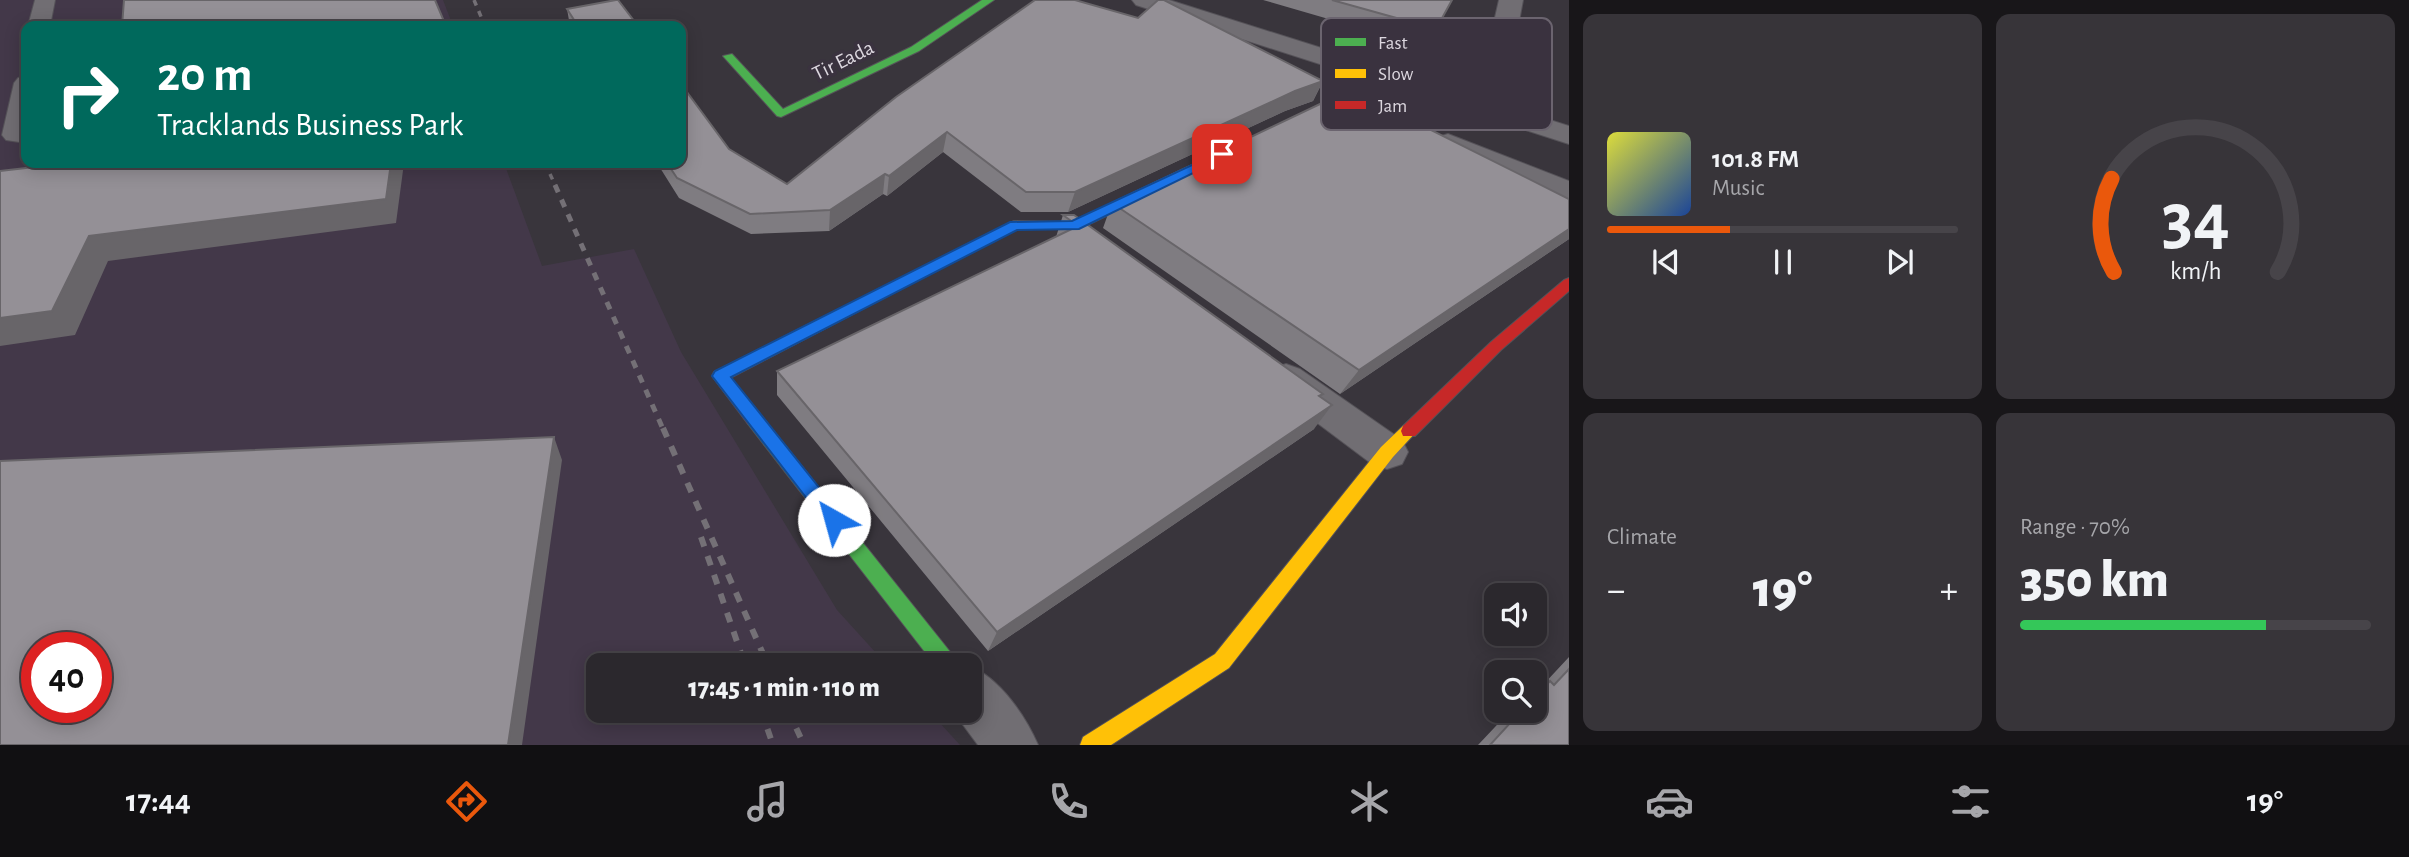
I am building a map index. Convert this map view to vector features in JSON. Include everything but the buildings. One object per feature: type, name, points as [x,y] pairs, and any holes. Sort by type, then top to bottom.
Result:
[{"type":"street","name":"Tir Eada","points":[[728,56],[780,114],[903,55],[989,0]]},
{"type":"street","points":[[1144,0],[1321,55]]},
{"type":"street","points":[[1507,18],[1511,0]]},
{"type":"street","points":[[1296,119],[1321,110]]},
{"type":"street","points":[[1552,130],[1569,135]]},
{"type":"street","points":[[1420,132],[1569,192]]},
{"type":"street","points":[[939,653],[720,376],[1014,225],[1074,226],[1172,178]]},
{"type":"street","points":[[1074,226],[1108,250]]},
{"type":"street","points":[[1091,745],[1222,661],[1387,452],[1496,346],[1569,283]]},
{"type":"street","points":[[1264,363],[1387,452]]},
{"type":"street","points":[[982,708],[1011,745]]},
{"type":"lane","points":[[40,21],[45,0]]},
{"type":"lane","points":[[21,107],[15,135],[21,135]]},
{"type":"shaded area","points":[[0,0],[443,0],[451,21],[21,21],[21,168],[506,168],[542,266],[634,249],[681,352],[837,610],[876,653],[586,653],[586,723],[940,723],[960,745],[0,745]]},
{"type":"railway","points":[[474,0],[483,21]]},
{"type":"railway","points":[[547,168],[556,187]]},
{"type":"railway","points":[[555,185],[663,429]]},
{"type":"railway","points":[[663,428],[763,653]]},
{"type":"railway","points":[[701,537],[741,653]]},
{"type":"railway","points":[[765,723],[773,745]]},
{"type":"railway","points":[[794,723],[804,745]]},
{"type":"traffic: fast","points":[[728,56],[781,114],[915,49],[989,0]]},
{"type":"traffic: fast","points":[[980,242],[1014,225],[1074,226],[1155,187]]},
{"type":"traffic: fast","points":[[754,419],[939,653]]},
{"type":"traffic: slow","points":[[1311,113],[1321,110]]},
{"type":"traffic: slow","points":[[1091,745],[1222,661],[1387,452],[1409,431]]},
{"type":"traffic: jam","points":[[754,419],[720,376],[980,242]]},
{"type":"traffic: jam","points":[[1409,431],[1496,346],[1569,283]]},
{"type":"route","points":[[834,520],[720,376],[1014,225],[1074,226],[1222,154]]}]
